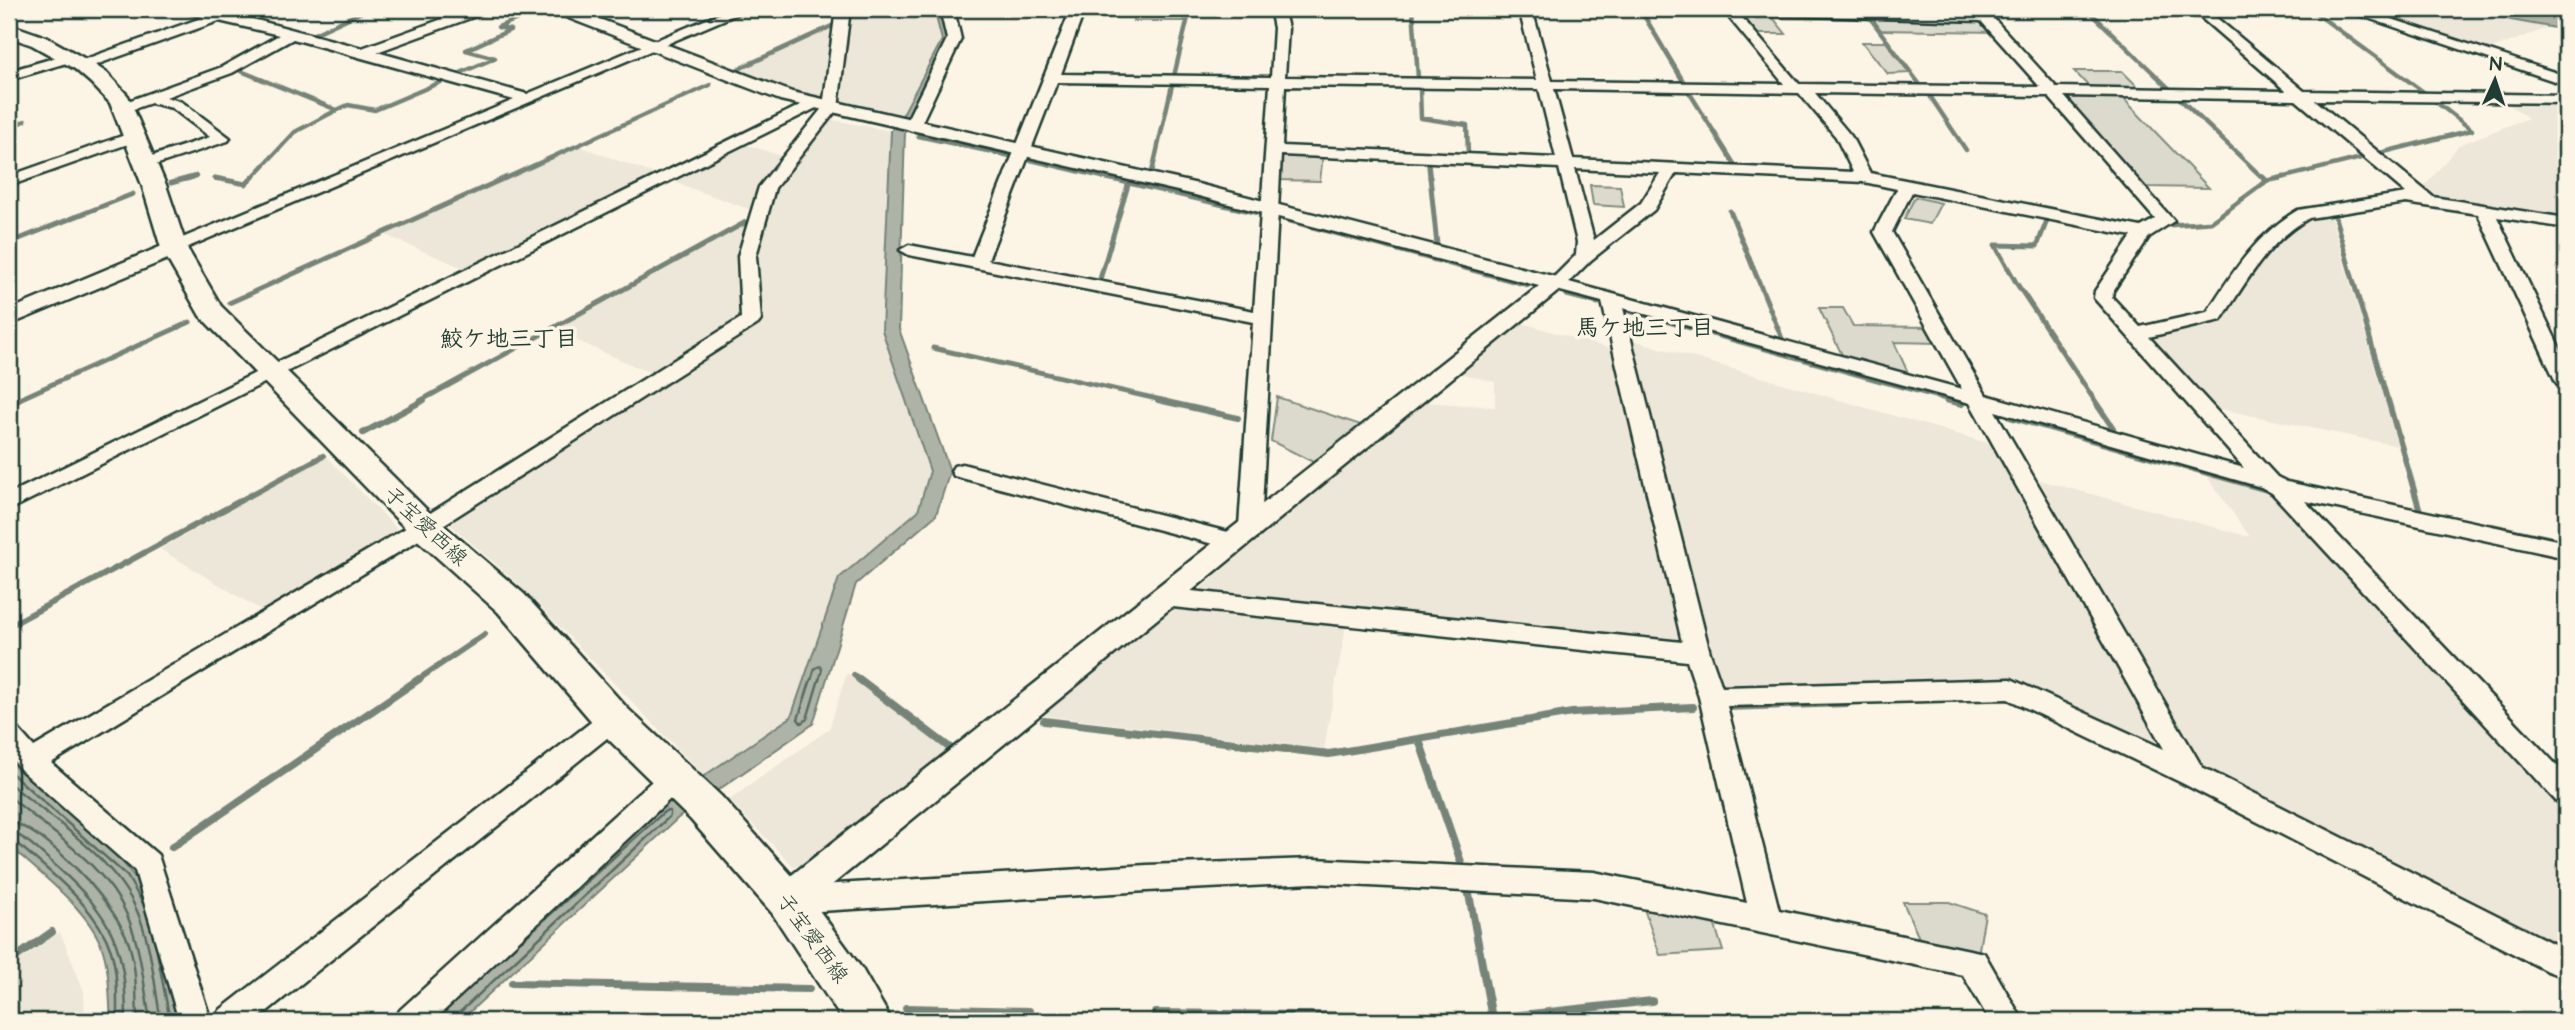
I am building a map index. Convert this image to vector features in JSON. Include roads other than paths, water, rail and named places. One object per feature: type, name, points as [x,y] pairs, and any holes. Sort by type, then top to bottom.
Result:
[{"type":"main road","name":"子宝愛西線","points":[[9,30],[39,41],[99,78],[122,108],[141,150],[174,248],[210,310],[424,527],[511,603],[613,719],[706,808],[787,900],[869,1021]]},
{"type":"street","points":[[189,9],[363,52],[525,98]]},
{"type":"street","points":[[9,76],[75,61],[218,17],[235,9]]},
{"type":"street","points":[[363,52],[482,9]]},
{"type":"street","points":[[559,9],[754,85],[822,106],[1269,208],[1977,399],[2275,485],[2566,550]]},
{"type":"street","points":[[9,318],[525,98],[742,9]]},
{"type":"street","points":[[31,762],[424,527],[751,320],[747,256],[767,187],[822,106],[842,9]]},
{"type":"street","points":[[903,124],[954,38],[947,9]]},
{"type":"street","points":[[978,263],[1078,9]]},
{"type":"street","points":[[1241,533],[1262,318],[1280,28],[1277,9]]},
{"type":"street","points":[[1526,9],[1586,242],[1585,257]]},
{"type":"street","points":[[1729,9],[1799,13],[1982,13],[2165,221],[2143,233],[2104,291],[2103,298],[2275,485],[2566,793]]},
{"type":"street","points":[[1729,9],[1843,136],[1864,177]]},
{"type":"street","points":[[2198,9],[2418,195],[2429,201]]},
{"type":"street","points":[[2348,9],[2566,81]]},
{"type":"street","points":[[122,108],[227,70],[292,34]]},
{"type":"street","points":[[1052,78],[2566,99]]},
{"type":"street","points":[[9,181],[141,150],[222,138],[177,105],[151,98]]},
{"type":"street","points":[[9,503],[270,373],[822,106]]},
{"type":"street","points":[[1273,150],[1864,177],[2143,233]]},
{"type":"street","points":[[787,900],[1241,533],[1556,284],[1648,206],[1670,169]]},
{"type":"street","points":[[1907,186],[1884,232],[2192,775]]},
{"type":"street","points":[[2135,334],[2214,316],[2257,250],[2294,219],[2304,214],[2406,198],[2566,223]]},
{"type":"street","points":[[2485,210],[2566,382]]},
{"type":"street","points":[[909,250],[1262,318]]},
{"type":"street","points":[[1611,299],[1697,653],[1712,697],[1766,919]]},
{"type":"street","points":[[962,471],[1241,533]]},
{"type":"street","points":[[1163,597],[1697,653]]},
{"type":"street","points":[[1712,697],[2011,689],[2192,775],[2558,961],[2566,960]]},
{"type":"street","points":[[230,1021],[613,719]]},
{"type":"street","points":[[9,737],[31,762],[148,864],[195,1021]]},
{"type":"street","points":[[411,1021],[673,779]]},
{"type":"street","points":[[787,900],[1147,878],[1312,871],[1594,885],[1973,963],[2007,1021]]},
{"type":"water","points":[[934,9],[941,9],[949,39],[905,131],[899,329],[950,471],[936,515],[856,584],[813,724],[678,818],[460,1021],[424,1021],[661,805],[791,717],[839,578],[918,511],[930,471],[882,330],[891,131],[903,114],[942,40]]},
{"type":"water","points":[[2477,9],[2566,9],[2566,30],[2511,20]]},
{"type":"water","points":[[9,762],[105,845],[138,882],[150,901],[160,929],[177,1021],[111,1021],[106,963],[94,931],[73,904],[9,845]]},
{"type":"waterway","points":[[314,34],[368,9]]},
{"type":"waterway","points":[[596,14],[609,9]]},
{"type":"waterway","points":[[1174,76],[1190,9]]},
{"type":"waterway","points":[[1413,9],[1418,78]]},
{"type":"waterway","points":[[1640,9],[1683,81]]},
{"type":"waterway","points":[[2087,9],[2170,89]]},
{"type":"waterway","points":[[2310,9],[2425,93]]},
{"type":"waterway","points":[[458,74],[495,58],[466,50],[510,30],[498,27],[537,11]]},
{"type":"waterway","points":[[1870,18],[1921,86]]},
{"type":"waterway","points":[[734,71],[834,25]]},
{"type":"waterway","points":[[236,69],[337,110]]},
{"type":"waterway","points":[[337,110],[348,105],[375,110],[441,82]]},
{"type":"waterway","points":[[504,179],[710,85]]},
{"type":"waterway","points":[[1152,172],[1172,85]]},
{"type":"waterway","points":[[1420,89],[1421,118],[1467,125],[1468,155]]},
{"type":"waterway","points":[[1689,92],[1736,167]]},
{"type":"waterway","points":[[1930,96],[1966,150]]},
{"type":"waterway","points":[[2180,99],[2264,179]]},
{"type":"waterway","points":[[2376,154],[2472,130],[2436,102]]},
{"type":"waterway","points":[[251,179],[295,132],[337,110]]},
{"type":"waterway","points":[[9,127],[25,121]]},
{"type":"waterway","points":[[918,136],[1015,157]]},
{"type":"waterway","points":[[2277,179],[2365,157]]},
{"type":"waterway","points":[[1031,160],[1111,179]]},
{"type":"waterway","points":[[1428,160],[1430,179]]},
{"type":"waterway","points":[[171,183],[193,177]]},
{"type":"waterway","points":[[187,179],[193,177]]},
{"type":"waterway","points":[[229,303],[507,177]]},
{"type":"waterway","points":[[1103,177],[1258,213]]},
{"type":"waterway","points":[[1430,177],[1437,245]]},
{"type":"waterway","points":[[2263,177],[2267,181]]},
{"type":"waterway","points":[[2267,181],[2284,177]]},
{"type":"waterway","points":[[218,179],[215,178],[246,184],[251,179]]},
{"type":"waterway","points":[[2170,225],[2211,222],[2267,181]]},
{"type":"waterway","points":[[1100,279],[1128,185]]},
{"type":"waterway","points":[[9,243],[133,194]]},
{"type":"waterway","points":[[1730,211],[1783,341]]},
{"type":"waterway","points":[[2341,213],[2334,214],[2388,401]]},
{"type":"waterway","points":[[2053,219],[2048,218],[2037,246],[1995,245],[2017,284],[2095,401]]},
{"type":"waterway","points":[[1283,219],[1528,285]]},
{"type":"waterway","points":[[420,401],[746,222]]},
{"type":"waterway","points":[[1567,295],[1598,303]]},
{"type":"waterway","points":[[1622,309],[1953,401]]},
{"type":"waterway","points":[[15,401],[190,322]]},
{"type":"waterway","points":[[933,348],[1166,401]]},
{"type":"waterway","points":[[9,404],[19,400]]},
{"type":"waterway","points":[[363,433],[424,400]]},
{"type":"waterway","points":[[1158,400],[1238,418]]},
{"type":"waterway","points":[[1946,400],[1962,404]]},
{"type":"waterway","points":[[2094,400],[2113,428]]},
{"type":"waterway","points":[[2388,400],[2420,511]]},
{"type":"waterway","points":[[2010,417],[2271,491]]},
{"type":"waterway","points":[[9,626],[323,456]]},
{"type":"waterway","points":[[2492,526],[2566,542]]},
{"type":"waterway","points":[[416,681],[485,634]]},
{"type":"waterway","points":[[854,675],[861,681]]},
{"type":"waterway","points":[[172,847],[419,679]]},
{"type":"waterway","points":[[859,679],[954,751],[958,748]]},
{"type":"waterway","points":[[1724,707],[1848,703]]},
{"type":"waterway","points":[[1044,721],[1329,754],[1572,713],[1693,707]]},
{"type":"waterway","points":[[1419,740],[1461,862]]},
{"type":"waterway","points":[[1468,889],[1492,1018]]},
{"type":"waterway","points":[[9,962],[52,932]]},
{"type":"waterway","points":[[512,983],[809,989]]},
{"type":"waterway","points":[[1492,1018],[1652,1001]]},
{"type":"waterway","points":[[906,1008],[1029,1011]]},
{"type":"waterway","points":[[1155,1013],[1492,1018]]},
{"type":"district","name":"馬ケ地三丁目","points":[[1645,327]]},
{"type":"district","name":"鮫ケ地三丁目","points":[[509,338]]}]
